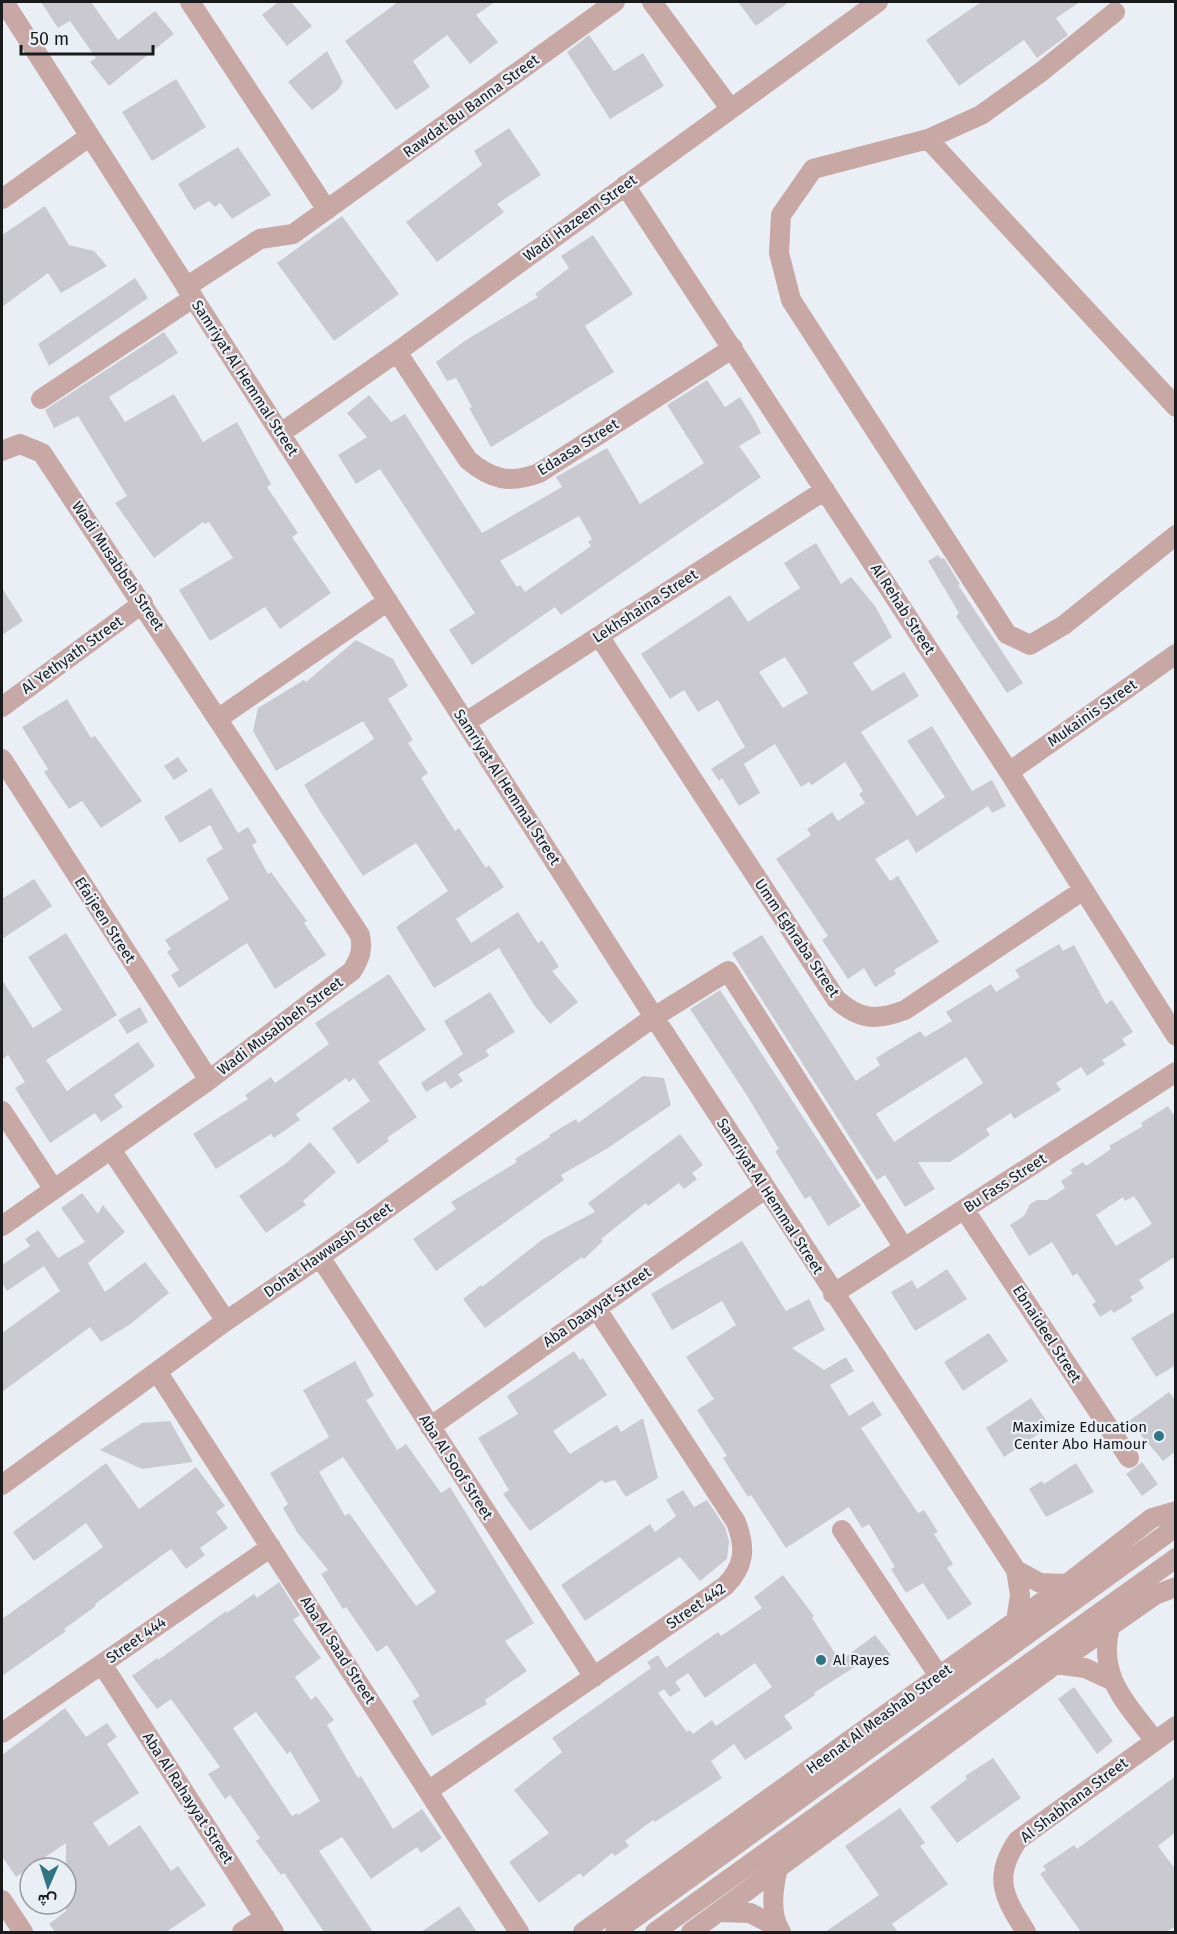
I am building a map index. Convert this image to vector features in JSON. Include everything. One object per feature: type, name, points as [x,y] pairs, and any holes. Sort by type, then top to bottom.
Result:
[{"type":"street","name":"Samriyat Al Hemmal Street","points":[[4,2],[765,1189],[1016,1570],[1020,1595],[1016,1621]]},
{"type":"street","points":[[190,2],[327,210]]},
{"type":"street","name":"Rawdat Bu Banna Street","points":[[41,399],[260,239],[293,234],[615,2]]},
{"type":"street","points":[[652,2],[730,108]]},
{"type":"street","name":"Wadi Hazeem Street","points":[[280,433],[397,352],[878,2]]},
{"type":"street","points":[[1115,12],[1041,72],[981,115],[928,139],[813,169],[782,215],[779,254],[791,300],[1007,634],[1030,645],[1064,625],[1176,535]]},
{"type":"street","points":[[2,199],[90,136]]},
{"type":"street","points":[[928,139],[1176,407]]},
{"type":"street","name":"Al Rehab Street","points":[[625,185],[1009,772],[1082,891],[1176,1036]]},
{"type":"street","name":"Edaasa Street","points":[[397,352],[468,460],[484,474],[503,480],[523,479],[539,473],[733,348]]},
{"type":"street","name":"Wadi Musabbeh Street","points":[[2,451],[8,446],[20,444],[42,453],[219,718],[360,935],[362,947],[360,959],[352,971],[112,1151],[53,1188],[2,1226]]},
{"type":"street","name":"Lekhshaina Street","points":[[466,722],[825,490]]},
{"type":"street","points":[[219,718],[388,601]]},
{"type":"street","name":"Al Yethyath Street","points":[[2,707],[143,603]]},
{"type":"street","name":"Umm Eghraba Street","points":[[599,636],[836,999],[850,1012],[869,1017],[889,1016],[905,1010],[1082,891]]},
{"type":"street","name":"Mukainis Street","points":[[1009,772],[1176,654]]},
{"type":"street","name":"Efaijeen Street","points":[[2,759],[209,1080]]},
{"type":"street","name":"Dohat Hawwash Street","points":[[2,1485],[226,1321],[320,1257],[654,1017],[728,971],[904,1248]]},
{"type":"street","name":"Bu Fass Street","points":[[833,1294],[1176,1072]]},
{"type":"street","points":[[2,1112],[53,1188]]},
{"type":"street","points":[[112,1151],[226,1321]]},
{"type":"street","name":"Aba Daayyat Street","points":[[430,1427],[765,1189]]},
{"type":"street","name":"Ebnaideel Street","points":[[964,1209],[1129,1458]]},
{"type":"street","name":"Aba Al Soof Street","points":[[320,1257],[594,1677]]},
{"type":"street","name":"Street 442","points":[[428,1791],[726,1586],[737,1574],[743,1558],[742,1540],[736,1522],[596,1308]]},
{"type":"street","name":"Aba Al Saad Street","points":[[158,1373],[521,1931]]},
{"type":"street","name":"Heenat Al Meashab Street","points":[[583,1932],[1067,1584],[1152,1518],[1176,1511]]},
{"type":"street","name":"Heenat Al Meashab Street","points":[[615,1932],[1176,1527]]},
{"type":"street","points":[[842,1530],[939,1676]]},
{"type":"street","name":"Street 444","points":[[2,1733],[271,1547]]},
{"type":"street","points":[[656,1932],[1176,1558]]},
{"type":"street","points":[[1016,1570],[1040,1583],[1067,1584]]},
{"type":"street","points":[[656,1932],[695,1930],[1056,1664],[1155,1594],[1176,1587]]},
{"type":"street","points":[[1110,1627],[1106,1653],[1111,1680],[1154,1740]]},
{"type":"street","name":"Aba Al Rahayyat Street","points":[[102,1664],[269,1925]]},
{"type":"street","points":[[1056,1664],[1085,1668],[1111,1680]]},
{"type":"street","name":"Al Shabhana Street","points":[[1026,1932],[1004,1892],[1002,1874],[1007,1856],[1018,1840],[1176,1726]]},
{"type":"street","points":[[778,1868],[773,1897],[779,1930]]},
{"type":"street","points":[[2,1900],[23,1932]]},
{"type":"street","points":[[720,1912],[750,1913],[779,1930]]},
{"type":"street","points":[[242,1932],[269,1925]]},
{"type":"building","points":[[41,2],[91,2],[118,40],[155,11],[174,34],[109,86],[90,62],[96,58],[70,21],[58,28]]},
{"type":"building","points":[[278,2],[291,2],[312,26],[287,46],[262,15]]},
{"type":"building","points":[[398,2],[495,2],[476,15],[498,42],[470,64],[447,35],[413,61],[430,87],[396,110],[345,41]]},
{"type":"building","points":[[738,2],[789,2],[756,26]]},
{"type":"building","points":[[981,2],[1080,2],[1056,18],[1068,35],[1037,58],[1024,40],[959,86],[926,40]]},
{"type":"building","points":[[589,35],[614,71],[643,53],[664,86],[610,119],[567,52]]},
{"type":"building","points":[[327,51],[343,82],[338,90],[312,110],[288,82]]},
{"type":"building","points":[[176,79],[206,127],[152,161],[122,112]]},
{"type":"building","points":[[509,128],[541,175],[497,204],[504,212],[437,262],[406,222],[482,165],[474,151]]},
{"type":"building","points":[[238,147],[271,195],[232,219],[220,203],[215,207],[209,201],[194,210],[178,184]]},
{"type":"building","points":[[45,206],[69,245],[94,251],[107,266],[61,293],[48,273],[2,307],[2,235]]},
{"type":"building","points":[[342,216],[399,294],[334,341],[277,263]]},
{"type":"building","points":[[593,235],[633,294],[585,326],[614,372],[491,447],[469,408],[472,407],[456,378],[447,381],[436,362],[466,340],[538,297],[535,294],[569,268],[561,256]]},
{"type":"building","points":[[135,278],[148,298],[49,366],[38,344]]},
{"type":"building","points":[[164,332],[178,353],[109,397],[125,422],[174,394],[203,442],[237,422],[271,484],[267,487],[298,533],[292,537],[331,593],[280,629],[265,607],[210,641],[179,590],[233,558],[209,522],[205,524],[203,522],[154,558],[115,503],[127,496],[78,416],[54,428],[45,410]]},
{"type":"building","points":[[707,380],[725,407],[740,397],[761,433],[739,446],[761,477],[561,615],[555,607],[472,665],[449,630],[475,613],[380,469],[356,484],[338,455],[367,437],[347,413],[369,395],[391,422],[405,414],[482,533],[562,487],[556,477],[607,448],[640,504],[704,463],[667,405]],"holes":[[[579,516],[592,539],[588,542],[591,546],[525,592],[520,585],[517,587],[500,561]]]},
{"type":"building","points":[[816,543],[841,584],[851,577],[875,606],[892,637],[853,663],[872,691],[904,672],[919,696],[861,732],[917,816],[945,797],[907,741],[932,726],[972,791],[992,780],[1006,806],[992,813],[988,806],[916,853],[908,839],[875,859],[890,881],[898,876],[939,942],[894,970],[896,974],[875,987],[864,968],[848,979],[822,940],[828,936],[776,859],[811,835],[807,829],[832,812],[838,821],[865,803],[859,794],[863,791],[845,762],[812,785],[809,782],[801,787],[775,744],[744,764],[760,793],[739,806],[722,778],[719,781],[711,769],[745,747],[718,700],[698,712],[684,690],[670,699],[641,654],[730,595],[748,622],[800,588],[784,563]],"holes":[[[785,657],[808,693],[783,708],[759,672]]]},
{"type":"building","points":[[938,555],[941,559],[944,558],[960,584],[958,585],[1023,683],[1007,693],[956,616],[959,613],[928,561]]},
{"type":"building","points":[[2,588],[23,621],[2,635]]},
{"type":"building","points":[[356,640],[393,659],[408,686],[388,699],[413,740],[408,743],[428,773],[421,778],[455,831],[459,828],[486,868],[489,865],[504,887],[456,919],[471,943],[518,912],[538,943],[542,940],[559,967],[552,971],[578,1002],[550,1024],[534,1005],[499,948],[434,988],[396,927],[448,891],[416,843],[363,876],[320,811],[304,785],[374,739],[363,721],[276,771],[253,731],[258,708],[304,680],[306,682]]},
{"type":"building","points":[[67,699],[91,738],[95,736],[142,801],[101,828],[82,801],[69,809],[44,772],[48,769],[22,727]]},
{"type":"building","points":[[178,757],[188,771],[174,780],[164,766]]},
{"type":"building","points":[[211,788],[238,833],[248,827],[257,842],[252,845],[268,874],[271,872],[307,921],[304,923],[326,955],[275,989],[247,943],[179,988],[171,975],[179,970],[167,952],[171,949],[165,940],[229,899],[206,859],[223,849],[210,825],[180,843],[164,817]]},
{"type":"building","points":[[34,879],[52,906],[2,939],[2,899]]},
{"type":"building","points":[[66,933],[117,1015],[46,1060],[67,1091],[138,1042],[155,1066],[114,1095],[123,1107],[101,1122],[95,1113],[50,1143],[15,1088],[25,1082],[8,1055],[2,1060],[2,980],[33,1028],[62,1010],[28,957]]},
{"type":"building","points":[[762,935],[856,1081],[880,1065],[876,1058],[920,1031],[925,1037],[952,1021],[946,1012],[991,984],[996,992],[1020,977],[1015,970],[1059,944],[1063,951],[1074,945],[1106,1004],[1112,1000],[1133,1032],[1122,1039],[1126,1045],[1102,1060],[1105,1064],[1087,1076],[1081,1067],[1056,1083],[1061,1090],[1014,1119],[1011,1113],[986,1129],[990,1135],[950,1162],[918,1162],[935,1189],[905,1207],[885,1175],[877,1180],[732,953]],"holes":[[[966,1057],[983,1083],[894,1142],[876,1114]]]},
{"type":"building","points":[[389,974],[426,1030],[378,1062],[417,1117],[387,1138],[389,1141],[358,1164],[332,1128],[370,1101],[354,1078],[349,1082],[346,1078],[296,1114],[300,1120],[274,1138],[271,1134],[216,1169],[193,1134],[248,1099],[245,1095],[271,1077],[275,1083],[329,1044],[315,1023]]},
{"type":"building","points":[[720,990],[861,1206],[828,1226],[810,1196],[805,1199],[775,1151],[779,1149],[746,1094],[690,1009]]},
{"type":"building","points":[[490,992],[515,1032],[486,1050],[489,1056],[458,1074],[463,1081],[451,1089],[445,1081],[426,1092],[421,1083],[463,1054],[444,1021]]},
{"type":"building","points":[[140,1007],[148,1022],[127,1034],[118,1020]]},
{"type":"building","points":[[643,1076],[664,1078],[671,1105],[608,1148],[561,1175],[564,1180],[436,1271],[413,1239],[456,1209],[451,1202],[517,1162],[515,1159],[550,1137],[549,1135],[576,1119],[578,1123]]},
{"type":"building","points":[[1168,1106],[1176,1118],[1176,1256],[1139,1280],[1144,1288],[1130,1297],[1133,1301],[1114,1313],[1111,1310],[1100,1317],[1092,1304],[1096,1302],[1077,1273],[1073,1276],[1052,1242],[1029,1256],[1010,1225],[1024,1216],[1030,1204],[1037,1200],[1047,1200],[1065,1188],[1061,1181],[1073,1173],[1070,1170],[1083,1162],[1086,1166],[1111,1149],[1109,1146],[1143,1126],[1141,1123]],"holes":[[[1134,1196],[1152,1224],[1116,1246],[1096,1215],[1123,1197],[1125,1201]]]},
{"type":"building","points":[[680,1134],[703,1165],[692,1173],[697,1179],[684,1189],[679,1183],[648,1206],[646,1203],[601,1239],[603,1241],[584,1259],[582,1257],[485,1328],[463,1299],[543,1239],[595,1212],[588,1203]]},
{"type":"building","points":[[310,1142],[336,1172],[303,1201],[306,1205],[266,1233],[239,1196],[285,1164]]},
{"type":"building","points":[[82,1193],[98,1214],[103,1205],[125,1232],[88,1263],[105,1292],[145,1262],[169,1293],[129,1325],[101,1342],[90,1327],[2,1392],[2,1333],[60,1291],[44,1266],[7,1291],[2,1282],[2,1265],[30,1246],[25,1239],[38,1230],[58,1258],[85,1242],[61,1208]]},
{"type":"building","points":[[742,1241],[786,1311],[809,1299],[825,1330],[792,1348],[824,1370],[846,1357],[854,1371],[830,1385],[849,1416],[873,1401],[882,1415],[861,1428],[918,1513],[924,1510],[938,1532],[934,1534],[953,1564],[947,1568],[972,1604],[948,1620],[923,1583],[906,1593],[891,1569],[895,1567],[869,1524],[862,1528],[849,1507],[786,1548],[751,1495],[748,1497],[723,1458],[727,1456],[697,1410],[714,1399],[686,1357],[736,1325],[722,1301],[672,1330],[651,1294]]},
{"type":"building","points":[[947,1269],[967,1299],[915,1331],[891,1292],[912,1280],[917,1289]]},
{"type":"building","points":[[1176,1311],[1176,1365],[1156,1377],[1131,1338]]},
{"type":"building","points":[[989,1333],[1008,1361],[963,1391],[944,1362]]},
{"type":"building","points":[[574,1351],[580,1360],[583,1358],[607,1395],[553,1431],[570,1454],[617,1425],[621,1432],[643,1418],[658,1478],[626,1497],[615,1480],[604,1483],[602,1480],[530,1531],[503,1494],[509,1490],[478,1438],[518,1414],[507,1396]]},
{"type":"building","points":[[355,1361],[374,1396],[366,1400],[397,1450],[406,1444],[441,1493],[450,1487],[534,1623],[505,1641],[527,1671],[485,1700],[487,1704],[432,1736],[412,1701],[420,1696],[387,1645],[377,1652],[346,1607],[343,1609],[321,1574],[328,1570],[297,1532],[283,1508],[288,1504],[270,1473],[329,1437],[303,1390]],"holes":[[[343,1457],[436,1592],[416,1606],[349,1513],[345,1516],[319,1472]]]},
{"type":"building","name":"Maximize Education Center Abo Hamour","points":[[1169,1392],[1176,1401],[1176,1451],[1163,1461],[1129,1421]]},
{"type":"building","points":[[1031,1398],[1050,1426],[1004,1457],[986,1428]]},
{"type":"building","points":[[170,1421],[193,1462],[142,1469],[100,1450],[142,1423]]},
{"type":"building","points":[[1142,1462],[1158,1484],[1142,1496],[1126,1474]]},
{"type":"building","points":[[106,1463],[139,1509],[196,1467],[225,1506],[216,1512],[228,1528],[200,1548],[205,1555],[186,1569],[171,1549],[95,1604],[96,1606],[64,1629],[66,1631],[2,1676],[2,1619],[103,1547],[86,1523],[34,1561],[13,1532]]},
{"type":"building","points":[[1076,1463],[1094,1492],[1046,1517],[1029,1489],[1042,1481],[1044,1484]]},
{"type":"building","points":[[683,1490],[694,1507],[707,1500],[725,1527],[729,1541],[727,1559],[700,1581],[680,1557],[585,1621],[561,1585],[650,1524],[655,1532],[676,1516],[666,1500]]},
{"type":"building","points":[[783,1575],[814,1616],[812,1618],[840,1661],[875,1635],[891,1655],[874,1668],[867,1659],[814,1693],[815,1695],[784,1716],[793,1728],[745,1760],[734,1744],[711,1761],[722,1778],[655,1822],[653,1820],[625,1841],[629,1846],[615,1856],[612,1853],[583,1877],[580,1873],[539,1903],[509,1862],[549,1833],[514,1790],[562,1752],[552,1738],[651,1668],[647,1662],[658,1655],[666,1668],[718,1632],[721,1636],[762,1608],[754,1597]],"holes":[[[755,1663],[772,1687],[716,1726],[712,1720],[693,1734],[690,1730],[687,1732],[658,1693],[664,1689],[670,1697],[681,1690],[675,1682],[688,1673],[705,1698]]]},
{"type":"building","points":[[279,1582],[300,1615],[293,1620],[321,1658],[295,1677],[311,1700],[316,1696],[334,1720],[327,1725],[358,1778],[361,1776],[393,1829],[422,1809],[442,1838],[421,1853],[417,1847],[371,1879],[342,1837],[319,1851],[373,1932],[324,1932],[284,1873],[281,1875],[256,1841],[260,1838],[230,1795],[225,1799],[208,1774],[220,1767],[171,1699],[157,1709],[132,1676],[226,1611],[227,1613],[254,1594],[257,1598]],"holes":[[[256,1712],[287,1754],[290,1751],[320,1801],[298,1815],[297,1813],[292,1816],[233,1728]]]},
{"type":"building","points":[[1074,1687],[1113,1741],[1097,1754],[1058,1699]]},
{"type":"building","points":[[65,1708],[86,1737],[107,1723],[117,1737],[107,1744],[139,1793],[93,1823],[109,1846],[140,1825],[171,1871],[178,1866],[206,1905],[166,1932],[55,1932],[49,1924],[59,1916],[78,1916],[78,1856],[66,1856],[66,1843],[47,1856],[18,1856],[18,1876],[16,1877],[2,1856],[2,1755]]},
{"type":"building","points":[[993,1758],[1021,1798],[957,1843],[930,1807],[967,1779],[965,1776]]},
{"type":"building","points":[[1176,1776],[1176,1832],[1158,1846],[1176,1870],[1176,1926],[1166,1932],[1081,1932],[1040,1874],[1046,1870],[1043,1866],[1074,1845],[1077,1849]]},
{"type":"building","points":[[900,1808],[925,1843],[920,1846],[948,1884],[892,1924],[898,1932],[825,1932],[879,1895],[845,1846]]},
{"type":"building","points":[[459,1906],[477,1932],[421,1932]]},
{"type":"place","name":"Maximize Education Center Abo Hamour","points":[[1159,1436]]},
{"type":"place","name":"Al Rayes","points":[[821,1660]]}]
